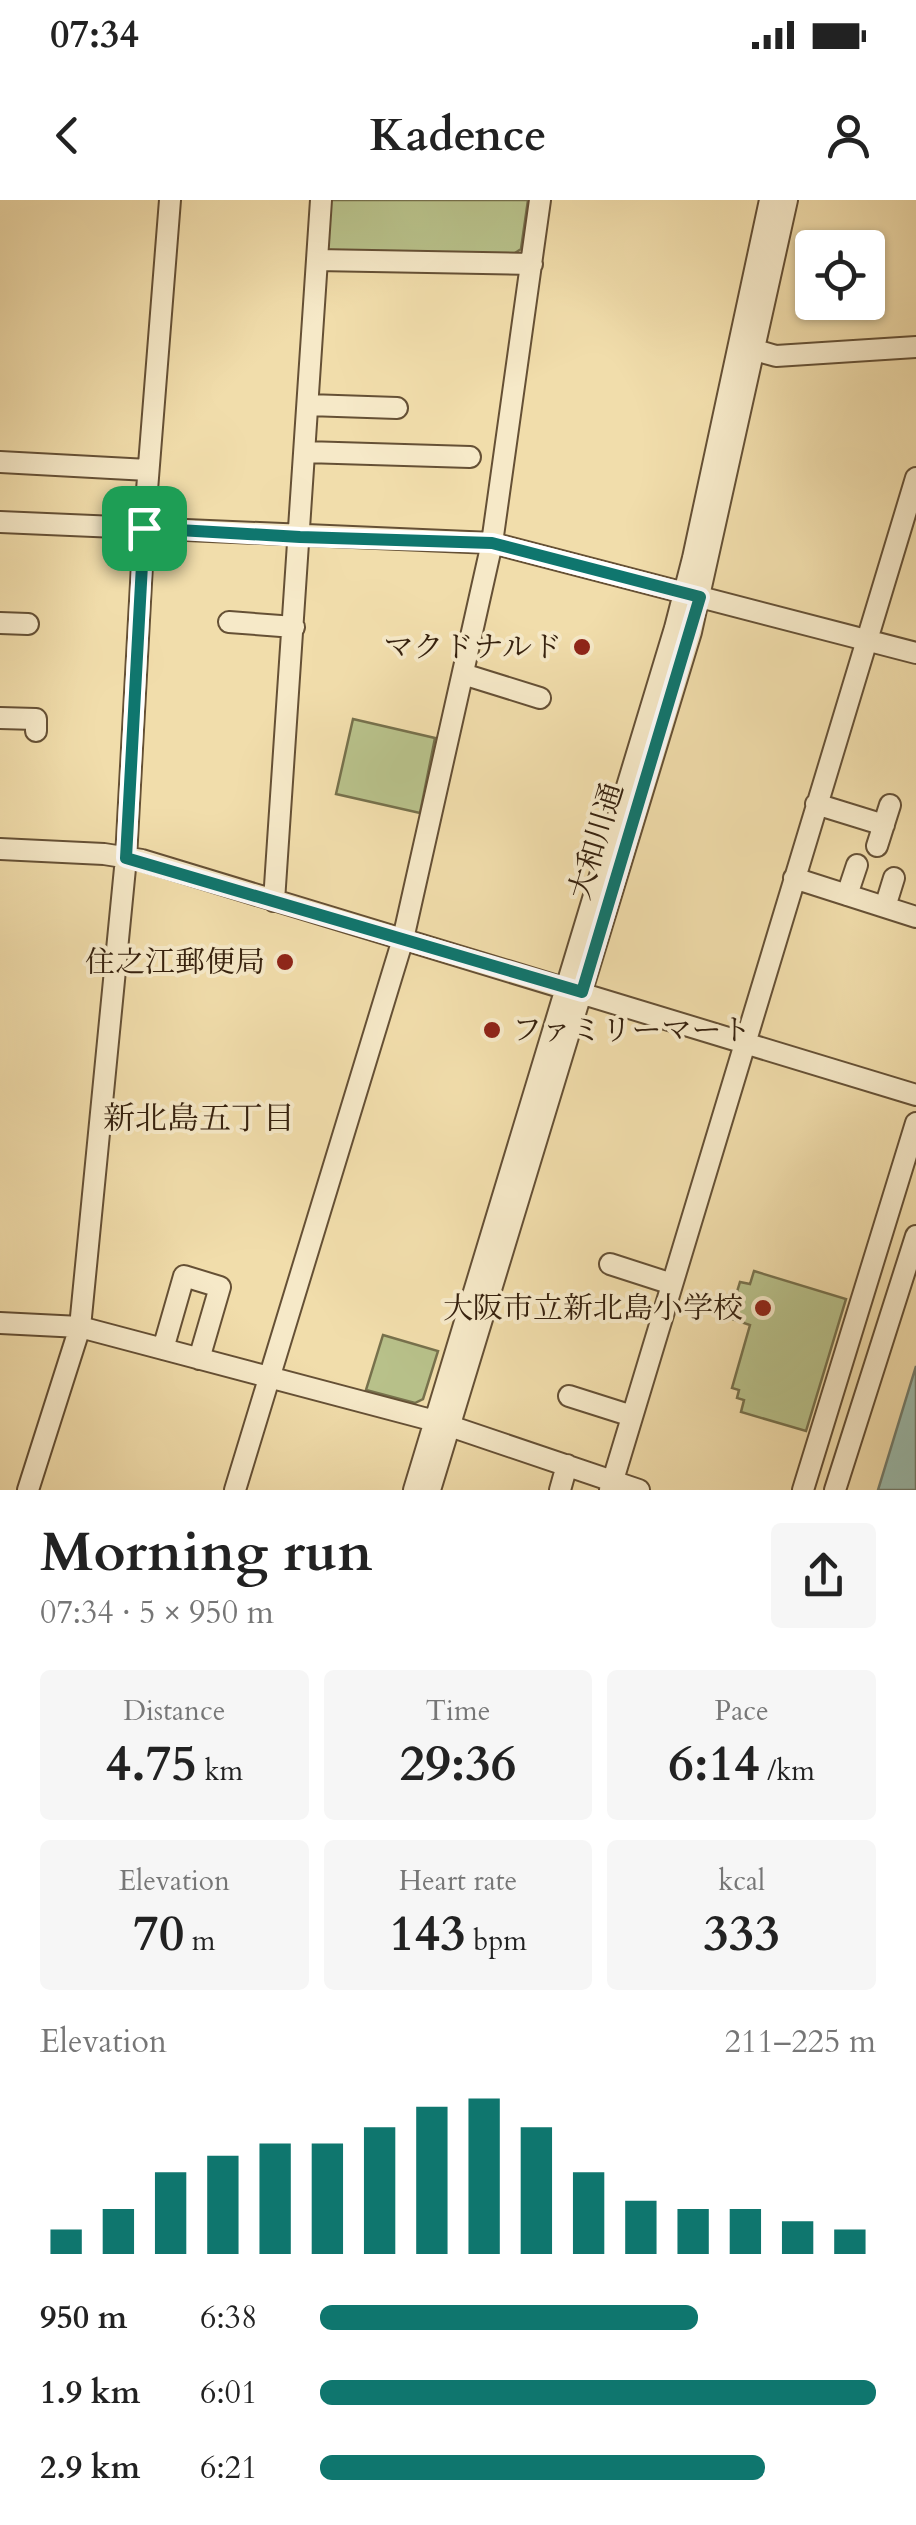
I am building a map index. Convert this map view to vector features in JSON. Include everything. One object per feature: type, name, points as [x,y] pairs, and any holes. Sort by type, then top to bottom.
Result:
[{"type":"street","points":[[28,1490],[80,1327],[126,858],[144,528],[170,200]]},
{"type":"street","points":[[274,900],[321,200]]},
{"type":"street","points":[[235,1490],[403,939],[492,543],[540,200]]},
{"type":"street","name":"大和川通","points":[[692,595],[770,200]]},
{"type":"street","name":"大和川通","points":[[414,1490],[442,1423],[692,595],[755,350],[787,200]]},
{"type":"street","points":[[317,260],[532,264]]},
{"type":"street","points":[[755,350],[776,356],[916,347]]},
{"type":"street","points":[[308,406],[398,408]]},
{"type":"street","points":[[305,452],[470,457]]},
{"type":"street","points":[[0,462],[148,470]]},
{"type":"street","points":[[612,1486],[916,478]]},
{"type":"street","points":[[0,522],[492,543],[916,653]]},
{"type":"street","points":[[229,622],[294,627]]},
{"type":"street","points":[[0,623],[28,624]]},
{"type":"street","points":[[462,674],[540,698]]},
{"type":"street","points":[[0,718],[36,720],[36,731]]},
{"type":"street","points":[[816,804],[887,815],[877,846]]},
{"type":"street","points":[[0,849],[126,858],[916,1095]]},
{"type":"street","points":[[847,895],[857,866]]},
{"type":"street","points":[[794,878],[916,917]]},
{"type":"street","points":[[885,907],[894,878]]},
{"type":"street","points":[[803,1490],[916,1123]]},
{"type":"street","points":[[835,1490],[916,1236]]},
{"type":"street","points":[[610,1264],[672,1284]]},
{"type":"street","points":[[163,1349],[184,1276],[220,1287],[199,1359]]},
{"type":"street","points":[[0,1322],[80,1327],[442,1423],[567,1465],[612,1486],[639,1490]]},
{"type":"street","points":[[569,1396],[632,1416]]},
{"type":"street","name":"大和川通","points":[[430,1490],[442,1423]]},
{"type":"street","points":[[560,1490],[567,1465]]},
{"type":"green space","points":[[327,200],[528,200],[521,249],[512,255],[328,251],[324,246]]},
{"type":"green space","points":[[353,719],[435,738],[420,813],[336,794]]},
{"type":"green space","points":[[754,1271],[846,1299],[806,1431],[741,1412],[744,1400],[737,1398],[739,1390],[732,1388],[750,1325],[729,1318],[740,1282],[750,1284]]},
{"type":"green space","points":[[383,1335],[438,1351],[423,1399],[415,1403],[366,1390]]},
{"type":"shaded area","points":[[916,1366],[916,1490],[878,1490]]},
{"type":"place","name":"マクドナルド","points":[[582,647]]},
{"type":"place","name":"住之江郵便局","points":[[285,962]]},
{"type":"place","name":"ファミリーマート","points":[[492,1030]]},
{"type":"place","name":"大阪市立新北島小学校","points":[[763,1308]]},
{"type":"district","name":"新北島五丁目","points":[[199,1118]]},
{"type":"route","points":[[144,528],[492,543],[700,597],[582,992],[126,858],[144,528]]}]
